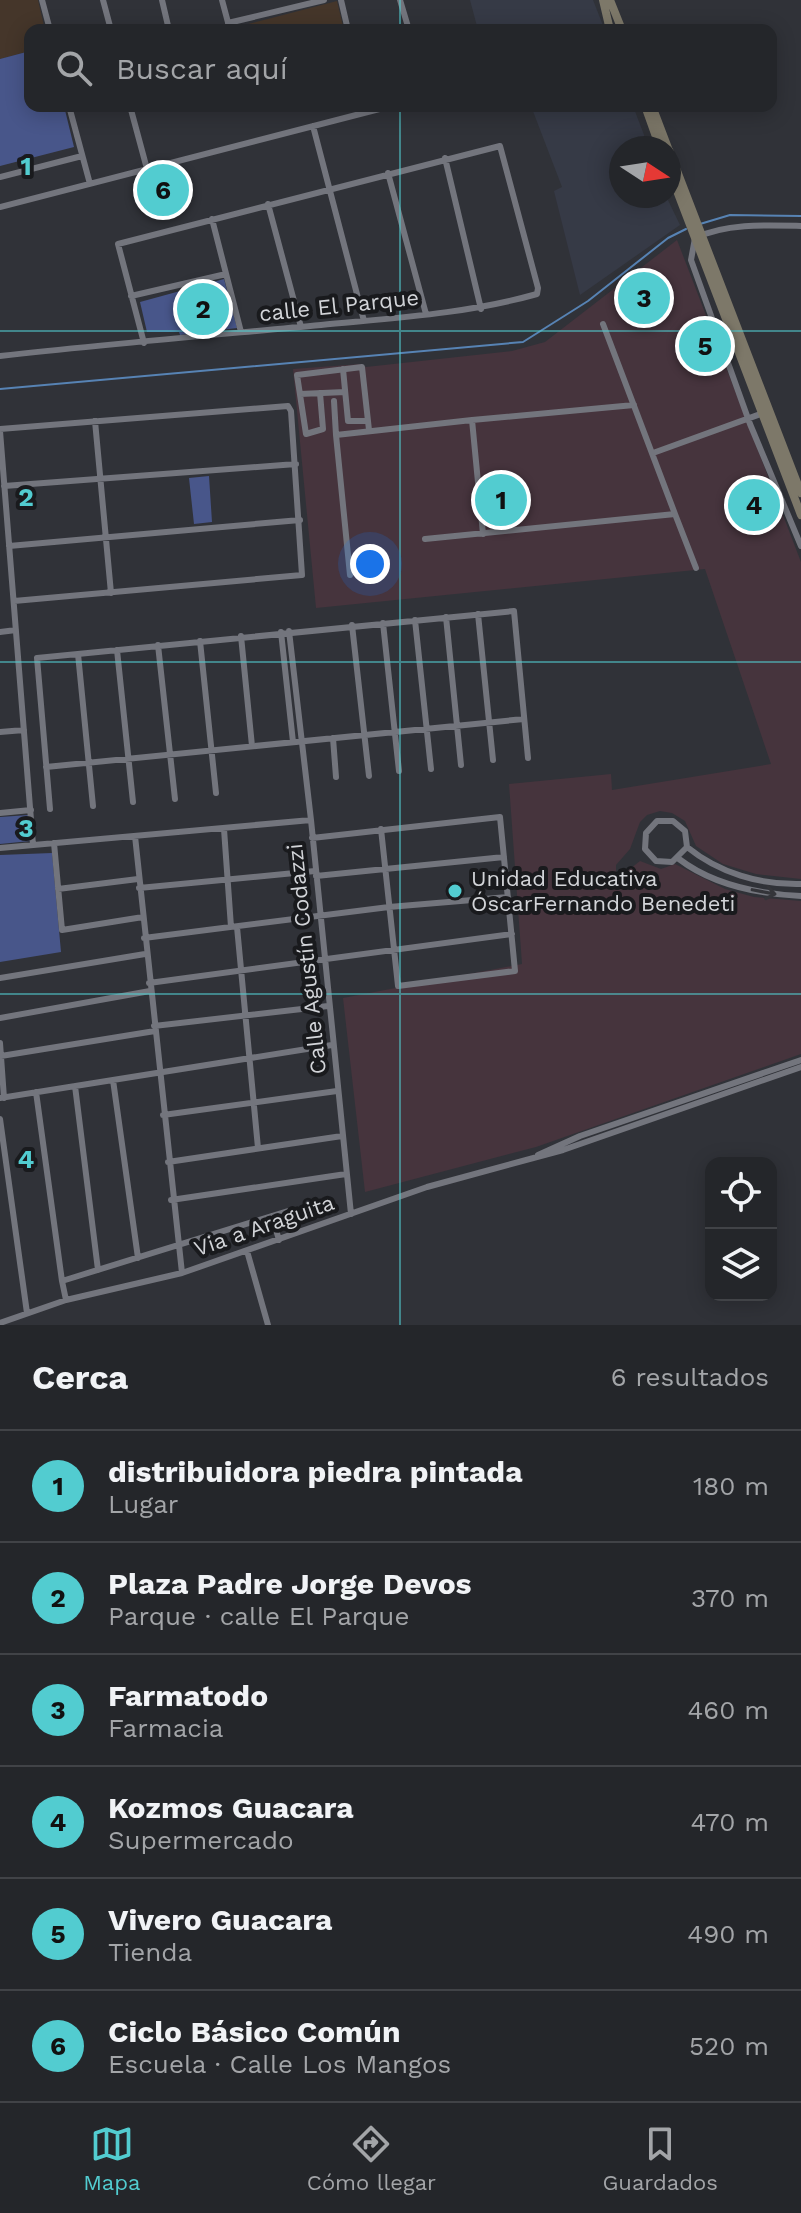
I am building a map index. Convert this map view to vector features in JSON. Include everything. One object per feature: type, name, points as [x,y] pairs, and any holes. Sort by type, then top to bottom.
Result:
[{"type":"main road","points":[[606,0],[609,24]]},
{"type":"main road","points":[[606,0],[616,24]]},
{"type":"main road","points":[[647,112],[656,136]]},
{"type":"main road","points":[[654,112],[664,136]]},
{"type":"main road","points":[[681,185],[800,507]]},
{"type":"main road","points":[[681,197],[696,230]]},
{"type":"main road","points":[[766,413],[801,493]]},
{"type":"street","points":[[42,0],[48,24]]},
{"type":"street","points":[[103,0],[109,24]]},
{"type":"street","points":[[162,0],[168,24]]},
{"type":"street","points":[[222,0],[228,24]]},
{"type":"street","points":[[282,0],[284,10]]},
{"type":"street","points":[[236,24],[324,0]]},
{"type":"street","points":[[341,0],[347,24]]},
{"type":"street","points":[[400,0],[407,24]]},
{"type":"street","points":[[71,112],[90,184]]},
{"type":"street","points":[[131,112],[147,169]]},
{"type":"street","points":[[0,207],[359,112]]},
{"type":"street","points":[[313,126],[364,321]]},
{"type":"street","name":"calle El Parque","points":[[0,356],[481,309],[537,294],[538,288],[500,146],[445,158]]},
{"type":"street","points":[[0,177],[82,156]]},
{"type":"street","points":[[144,343],[118,244],[445,158],[481,309]]},
{"type":"street","points":[[388,173],[426,314]]},
{"type":"street","points":[[268,204],[301,327]]},
{"type":"street","points":[[212,219],[241,332]]},
{"type":"street","points":[[801,226],[696,230],[691,264],[748,418],[801,546]]},
{"type":"street","points":[[131,296],[226,274]]},
{"type":"street","points":[[603,324],[696,568]]},
{"type":"street","points":[[320,393],[323,429],[307,434],[299,374],[363,368],[369,430]]},
{"type":"street","points":[[343,369],[349,423],[368,421]]},
{"type":"street","points":[[300,394],[345,392]]},
{"type":"street","points":[[334,401],[350,575]]},
{"type":"street","points":[[336,435],[634,405]]},
{"type":"street","points":[[14,601],[299,577],[304,572],[291,411],[288,406],[0,430],[4,526],[9,546],[33,845]]},
{"type":"street","points":[[653,453],[766,413]]},
{"type":"street","points":[[472,420],[483,534]]},
{"type":"street","points":[[95,421],[111,593]]},
{"type":"street","points":[[4,486],[100,481],[193,469],[296,464]]},
{"type":"street","points":[[425,539],[675,514]]},
{"type":"street","points":[[9,546],[300,520]]},
{"type":"street","points":[[50,809],[37,658],[285,631],[514,611],[528,758]]},
{"type":"street","points":[[478,614],[493,760]]},
{"type":"street","points":[[446,617],[461,765]]},
{"type":"street","points":[[415,620],[431,769]]},
{"type":"street","points":[[383,623],[399,771]]},
{"type":"street","points":[[352,625],[369,776]]},
{"type":"street","points":[[0,632],[16,630]]},
{"type":"street","points":[[285,631],[296,741],[311,820]]},
{"type":"street","points":[[241,636],[252,746]]},
{"type":"street","points":[[200,641],[216,793]]},
{"type":"street","points":[[158,645],[175,799]]},
{"type":"street","points":[[117,650],[133,802]]},
{"type":"street","points":[[78,654],[93,806]]},
{"type":"street","points":[[46,767],[524,719]]},
{"type":"street","points":[[0,732],[24,730]]},
{"type":"street","points":[[333,738],[336,777]]},
{"type":"street","points":[[0,813],[31,810]]},
{"type":"street","points":[[312,838],[381,829],[500,817],[515,971],[398,986],[381,829]]},
{"type":"street","name":"Calle Agustín Codazzi","points":[[0,848],[311,820],[351,1214]]},
{"type":"street","points":[[657,821],[673,821],[685,831],[687,847],[679,859],[664,863],[656,861],[645,849],[646,833],[657,821]]},
{"type":"street","points":[[224,829],[258,1148]]},
{"type":"street","points":[[135,836],[171,1200],[182,1273]]},
{"type":"street","points":[[54,843],[62,930],[143,917]]},
{"type":"street","points":[[687,847],[728,872],[767,882],[801,884]]},
{"type":"street","points":[[58,889],[228,881],[504,857]]},
{"type":"street","points":[[679,859],[692,869],[738,887],[801,896]]},
{"type":"street","points":[[144,938],[389,907],[508,897]]},
{"type":"street","points":[[0,1018],[241,970],[512,934]]},
{"type":"street","points":[[0,978],[145,954]]},
{"type":"street","points":[[1,1056],[245,1014],[328,1006]]},
{"type":"street","points":[[0,1043],[2,1098],[332,1045]]},
{"type":"street","name":"Via a Araguita","points":[[538,1155],[580,1136],[801,1060]]},
{"type":"street","name":"Via a Araguita","points":[[0,1323],[66,1300],[182,1273],[427,1187],[563,1150],[801,1067]]},
{"type":"street","points":[[113,1080],[138,1258]]},
{"type":"street","points":[[75,1086],[98,1270]]},
{"type":"street","points":[[163,1115],[337,1091]]},
{"type":"street","points":[[36,1092],[66,1300]]},
{"type":"street","points":[[0,1119],[3,1175],[27,1313]]},
{"type":"street","points":[[168,1162],[342,1136]]},
{"type":"street","points":[[171,1200],[346,1174]]},
{"type":"street","points":[[62,1281],[288,1211]]},
{"type":"street","points":[[272,1216],[279,1240]]},
{"type":"street","points":[[247,1251],[268,1325]]},
{"type":"shaded area","points":[[0,0],[38,0],[44,24],[24,24],[24,53],[0,59]]},
{"type":"shaded area","points":[[470,0],[593,0],[602,24],[476,24]]},
{"type":"shaded area","points":[[337,1],[343,24],[248,24]]},
{"type":"shaded area","points":[[24,53],[24,112],[65,112],[74,147],[0,166],[0,59]]},
{"type":"shaded area","points":[[533,112],[635,112],[644,136],[609,136],[609,208],[672,208],[680,225],[580,295],[554,191],[562,187]]},
{"type":"shaded area","points":[[677,240],[801,562],[801,879],[756,874],[723,864],[696,846],[685,821],[672,813],[660,811],[647,815],[640,822],[630,849],[616,865],[616,880],[640,861],[661,869],[675,864],[725,889],[754,897],[801,901],[801,1054],[536,1147],[365,1192],[343,998],[522,964],[509,784],[611,774],[612,790],[771,764],[705,569],[316,608],[293,369],[361,364],[366,367],[512,351],[545,342]]},
{"type":"shaded area","points":[[224,279],[237,328],[180,335],[179,332],[147,332],[140,302]]},
{"type":"shaded area","points":[[209,476],[212,522],[194,524],[189,478]]},
{"type":"shaded area","points":[[29,815],[30,841],[0,844],[0,817]]},
{"type":"shaded area","points":[[52,853],[61,952],[0,962],[0,855]]},
{"type":"waterway","points":[[700,224],[730,215],[801,216]]},
{"type":"waterway","points":[[0,389],[523,342],[588,301],[668,238],[686,229]]},
{"type":"place","name":"Ciclo Básico Común","points":[[163,190]]},
{"type":"place","name":"Farmatodo","points":[[644,298]]},
{"type":"place","name":"Plaza Padre Jorge Devos","points":[[203,309]]},
{"type":"place","name":"Vivero Guacara","points":[[705,346]]},
{"type":"place","name":"distribuidora piedra pintada","points":[[501,500]]},
{"type":"place","name":"Kozmos Guacara","points":[[754,505]]},
{"type":"place","name":"Unidad Educativa ÓscarFernando Benedeti","points":[[455,891]]}]
